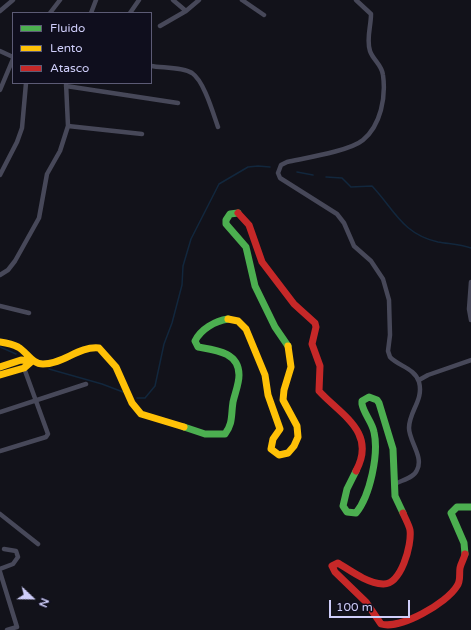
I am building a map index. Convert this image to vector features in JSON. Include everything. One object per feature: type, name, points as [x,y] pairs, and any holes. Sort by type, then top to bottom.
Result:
[{"type":"street","points":[[0,11],[12,0]]},
{"type":"street","points":[[51,12],[60,0]]},
{"type":"street","points":[[91,12],[96,0]]},
{"type":"street","points":[[131,12],[139,0]]},
{"type":"street","points":[[173,0],[186,11]]},
{"type":"street","points":[[160,26],[186,11],[199,0]]},
{"type":"street","points":[[242,0],[264,15]]},
{"type":"street","points":[[356,0],[370,14],[368,43],[370,53],[379,63],[383,73],[382,106],[378,119],[372,130],[363,141],[351,146],[287,162],[281,165],[278,173],[280,178],[337,214],[344,223],[354,246],[371,261],[383,279],[389,300],[390,335],[388,351],[390,357],[413,372],[419,380],[421,392],[419,401],[409,424],[409,433],[419,465],[417,471],[412,476],[394,484]]},
{"type":"street","points":[[0,51],[12,57]]},
{"type":"street","points":[[0,90],[12,60]]},
{"type":"street","points":[[152,66],[191,73],[197,78],[218,127]]},
{"type":"street","points":[[0,175],[15,147],[22,128],[26,84]]},
{"type":"street","points":[[0,275],[8,270],[35,226],[40,212],[47,174],[60,151],[68,126],[66,85],[178,103]]},
{"type":"street","points":[[68,126],[142,134]]},
{"type":"street","points":[[0,367],[22,360],[46,364],[87,347],[98,348],[114,365],[123,379],[134,406],[141,414],[205,434],[220,435],[225,434],[231,426],[233,404],[239,376],[238,368],[235,361],[224,352],[198,347],[195,340],[198,333],[206,327],[229,319],[235,320],[241,323],[246,329],[264,375],[268,395],[280,422],[280,429],[273,439],[271,450],[278,455],[283,455],[290,452],[296,445],[298,436],[298,428],[283,399],[284,390],[289,378],[291,360],[290,351],[287,343],[275,327],[254,280],[246,248],[226,224],[226,220],[230,214],[238,213],[242,215],[249,225],[262,262],[294,304],[315,323],[316,327],[312,344],[320,366],[319,391],[340,409],[359,432],[361,438],[362,463],[348,486],[344,497],[344,506],[352,513],[356,513],[362,507],[375,460],[376,445],[374,429],[361,406],[362,401],[365,398],[373,398],[379,403],[393,449],[395,496],[410,530],[408,548],[399,575],[390,583],[383,584],[368,580],[338,562],[332,566],[334,571],[348,582],[366,601],[380,623],[389,628],[401,626],[421,618],[437,607],[458,587],[465,548],[451,513],[457,507],[471,507]]},
{"type":"street","points":[[471,282],[471,320]]},
{"type":"street","points":[[0,306],[29,313]]},
{"type":"street","points":[[0,342],[17,347],[32,361]]},
{"type":"street","points":[[419,380],[428,375],[471,360]]},
{"type":"street","points":[[0,375],[24,368],[32,361]]},
{"type":"street","points":[[0,451],[48,435],[24,368]]},
{"type":"street","points":[[0,412],[86,384]]},
{"type":"street","points":[[0,514],[38,544]]},
{"type":"street","points":[[4,549],[16,551],[18,557],[13,564],[0,570],[17,627],[7,630]]},
{"type":"waterway","points":[[137,398],[145,398],[155,386],[164,344],[172,323],[182,285],[183,266],[191,239],[219,184],[248,167],[270,167]]},
{"type":"waterway","points":[[297,172],[313,175]]},
{"type":"waterway","points":[[326,177],[342,178],[351,187],[372,186],[400,220],[416,233],[438,242],[471,248]]},
{"type":"waterway","points":[[0,347],[16,354]]},
{"type":"waterway","points":[[49,369],[102,384],[123,392]]},
{"type":"traffic: fast","points":[[238,213],[230,214],[226,220],[226,224],[246,247],[255,286],[275,327],[288,346]]},
{"type":"traffic: fast","points":[[184,427],[205,434],[225,434],[228,430],[238,382],[238,367],[231,357],[212,349],[198,347],[195,341],[209,326],[228,319]]},
{"type":"traffic: fast","points":[[356,471],[347,489],[343,506],[347,512],[356,513],[361,506],[369,486],[374,463],[374,432],[362,404],[362,401],[369,397],[377,400],[379,403],[393,449],[395,496],[403,513]]},
{"type":"traffic: fast","points":[[465,554],[464,543],[451,513],[457,507],[471,507]]},
{"type":"traffic: slow","points":[[228,319],[238,321],[246,329],[265,375],[268,395],[280,429],[273,439],[271,449],[279,455],[288,453],[294,446],[298,437],[297,426],[283,400],[284,390],[291,367],[288,346]]},
{"type":"traffic: slow","points":[[0,342],[18,347],[33,360],[43,364],[58,361],[84,350],[99,348],[116,367],[132,403],[141,414],[184,427]]},
{"type":"traffic: slow","points":[[0,367],[21,360],[32,361]]},
{"type":"traffic: slow","points":[[0,375],[24,368],[32,361]]},
{"type":"traffic: jam","points":[[238,213],[249,225],[262,262],[294,304],[315,323],[316,327],[312,344],[320,366],[319,391],[354,425],[359,435],[362,445],[361,457],[356,471]]},
{"type":"traffic: jam","points":[[403,513],[410,530],[409,545],[400,571],[389,583],[383,584],[371,581],[359,576],[338,563],[332,566],[335,572],[366,602],[381,624],[389,625],[411,619],[444,600],[452,593],[458,584],[460,568],[465,554]]}]
